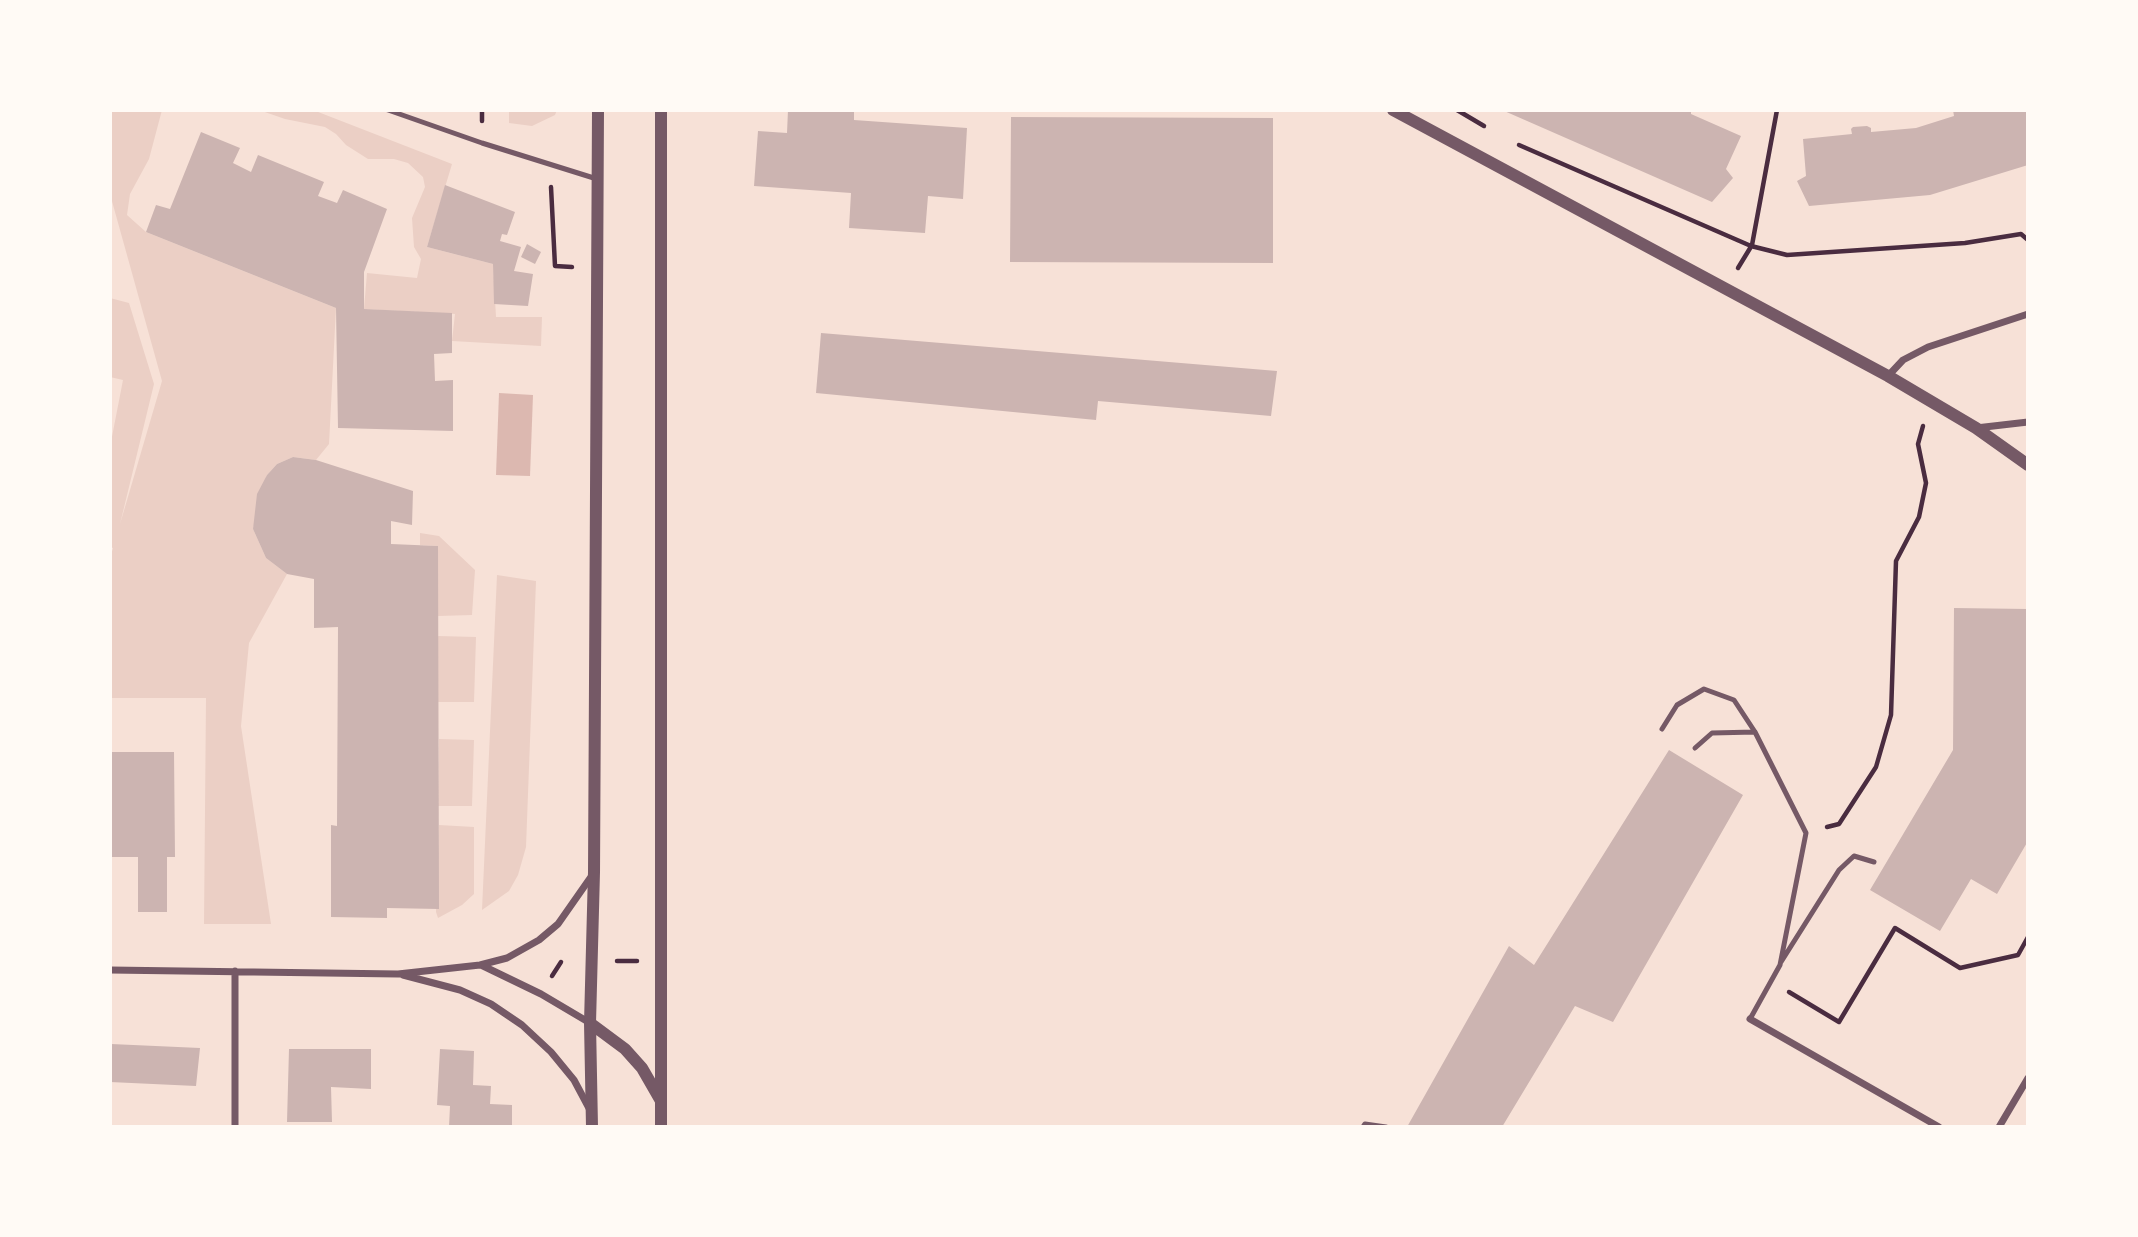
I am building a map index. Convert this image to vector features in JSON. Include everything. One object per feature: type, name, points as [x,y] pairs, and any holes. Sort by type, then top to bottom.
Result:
[{"type":"street","points":[[592,1121],[590,1023],[594,872],[598,110]]},
{"type":"street","points":[[661,1127],[662,110]]},
{"type":"street","points":[[1393,110],[1888,376],[1976,428],[2028,465]]},
{"type":"street","points":[[1888,376],[1903,360],[1928,347],[2028,314]]},
{"type":"street","points":[[1976,428],[2028,422]]},
{"type":"street","points":[[110,970],[398,974],[480,965],[507,958],[539,940],[558,924],[594,872]]},
{"type":"street","points":[[480,965],[541,994],[590,1023],[625,1049],[642,1068],[661,1101]]},
{"type":"street","points":[[235,1127],[236,971]]},
{"type":"street","points":[[398,974],[460,990],[491,1004],[522,1025],[551,1052],[574,1080],[592,1121]]},
{"type":"street","points":[[1750,1019],[1939,1127]]},
{"type":"street","points":[[1999,1127],[2028,1078]]},
{"type":"lane","points":[[388,110],[597,179]]},
{"type":"lane","points":[[1662,729],[1677,705],[1704,689],[1734,700],[1755,732],[1806,833],[1780,965]]},
{"type":"lane","points":[[1695,748],[1712,733],[1755,732]]},
{"type":"lane","points":[[1750,1019],[1839,870],[1854,856],[1874,862]]},
{"type":"lane","points":[[1363,1127],[1366,1124],[1386,1127]]},
{"type":"path","points":[[1457,110],[1488,129]]},
{"type":"path","points":[[1725,290],[1751,246],[1777,110]]},
{"type":"path","points":[[1509,141],[1751,246],[1787,255],[1965,243],[2021,234],[2028,240]]},
{"type":"path","points":[[1806,833],[1839,824],[1876,767],[1891,715],[1896,561],[1919,517],[1926,483],[1918,444],[1930,400]]},
{"type":"path","points":[[1771,981],[1839,1022],[1895,928],[1960,968],[2018,955],[2028,937]]},
{"type":"shaded area","points":[[110,110],[162,110],[149,159],[130,194],[127,215],[146,232],[336,308],[329,444],[316,460],[293,457],[277,464],[267,475],[253,529],[266,558],[287,574],[249,643],[241,726],[271,924],[204,924],[206,698],[110,698],[110,558],[113,548],[110,547],[110,447],[123,380],[110,377],[110,298],[129,303],[154,384],[120,524],[162,381],[110,194]]},
{"type":"shaded area","points":[[259,110],[313,110],[452,164],[427,247],[493,264],[496,317],[542,317],[541,346],[452,341],[455,314],[364,309],[367,273],[417,278],[421,259],[414,247],[412,218],[425,187],[423,177],[408,163],[394,159],[368,159],[325,127],[285,119]]},
{"type":"shaded area","points":[[509,110],[557,110],[555,115],[532,126],[509,123]]},
{"type":"shaded area","points":[[499,393],[533,395],[530,476],[496,475]]},
{"type":"shaded area","points":[[420,533],[439,536],[475,570],[472,615],[438,616],[438,546],[420,545]]},
{"type":"shaded area","points":[[497,575],[536,581],[526,847],[518,875],[509,891],[482,910]]},
{"type":"shaded area","points":[[438,636],[476,637],[474,702],[438,702]]},
{"type":"shaded area","points":[[439,739],[474,740],[472,806],[438,806]]},
{"type":"shaded area","points":[[439,825],[474,827],[474,894],[462,905],[438,918],[436,912]]},
{"type":"building","points":[[788,110],[854,110],[854,120],[967,128],[963,199],[928,196],[925,233],[849,228],[851,193],[754,186],[758,131],[787,133]]},
{"type":"building","points":[[1502,110],[1691,110],[1691,114],[1741,136],[1726,169],[1733,178],[1712,202]]},
{"type":"building","points":[[1953,110],[2028,110],[2028,165],[1930,195],[1809,206],[1797,181],[1806,176],[1803,139],[1852,134],[1853,127],[1867,126],[1871,128],[1871,132],[1916,128],[1954,116]]},
{"type":"building","points":[[1011,117],[1273,118],[1273,263],[1010,262]]},
{"type":"building","points":[[201,132],[240,148],[233,163],[251,172],[258,155],[324,182],[318,196],[337,203],[343,190],[387,209],[364,272],[364,309],[452,313],[452,353],[434,354],[435,381],[453,380],[453,431],[338,428],[336,308],[146,232],[156,205],[170,209]]},
{"type":"building","points":[[445,185],[515,212],[507,235],[502,234],[500,241],[521,247],[514,271],[533,274],[528,306],[494,304],[493,264],[427,247]]},
{"type":"building","points":[[527,244],[541,252],[535,264],[521,257]]},
{"type":"building","points":[[821,333],[1277,371],[1271,416],[1098,401],[1096,420],[816,393]]},
{"type":"building","points":[[293,457],[316,460],[413,491],[412,525],[391,521],[391,544],[438,546],[439,909],[387,908],[387,918],[331,917],[331,825],[337,826],[338,627],[314,628],[314,579],[287,574],[266,558],[253,529],[257,494],[267,475],[277,464]]},
{"type":"building","points":[[1954,608],[2028,609],[2028,841],[1997,894],[1971,879],[1940,931],[1870,890],[1953,750]]},
{"type":"building","points":[[1669,750],[1743,795],[1613,1022],[1575,1006],[1502,1127],[1407,1127],[1509,946],[1534,965]]},
{"type":"building","points":[[110,752],[174,752],[175,857],[167,857],[167,912],[138,912],[138,857],[110,857]]},
{"type":"building","points":[[111,1044],[200,1048],[196,1086],[110,1082]]},
{"type":"building","points":[[289,1049],[371,1049],[371,1089],[331,1087],[332,1122],[287,1122]]},
{"type":"building","points":[[440,1049],[474,1051],[473,1085],[491,1086],[490,1104],[512,1105],[512,1127],[449,1127],[450,1106],[437,1105]]}]
